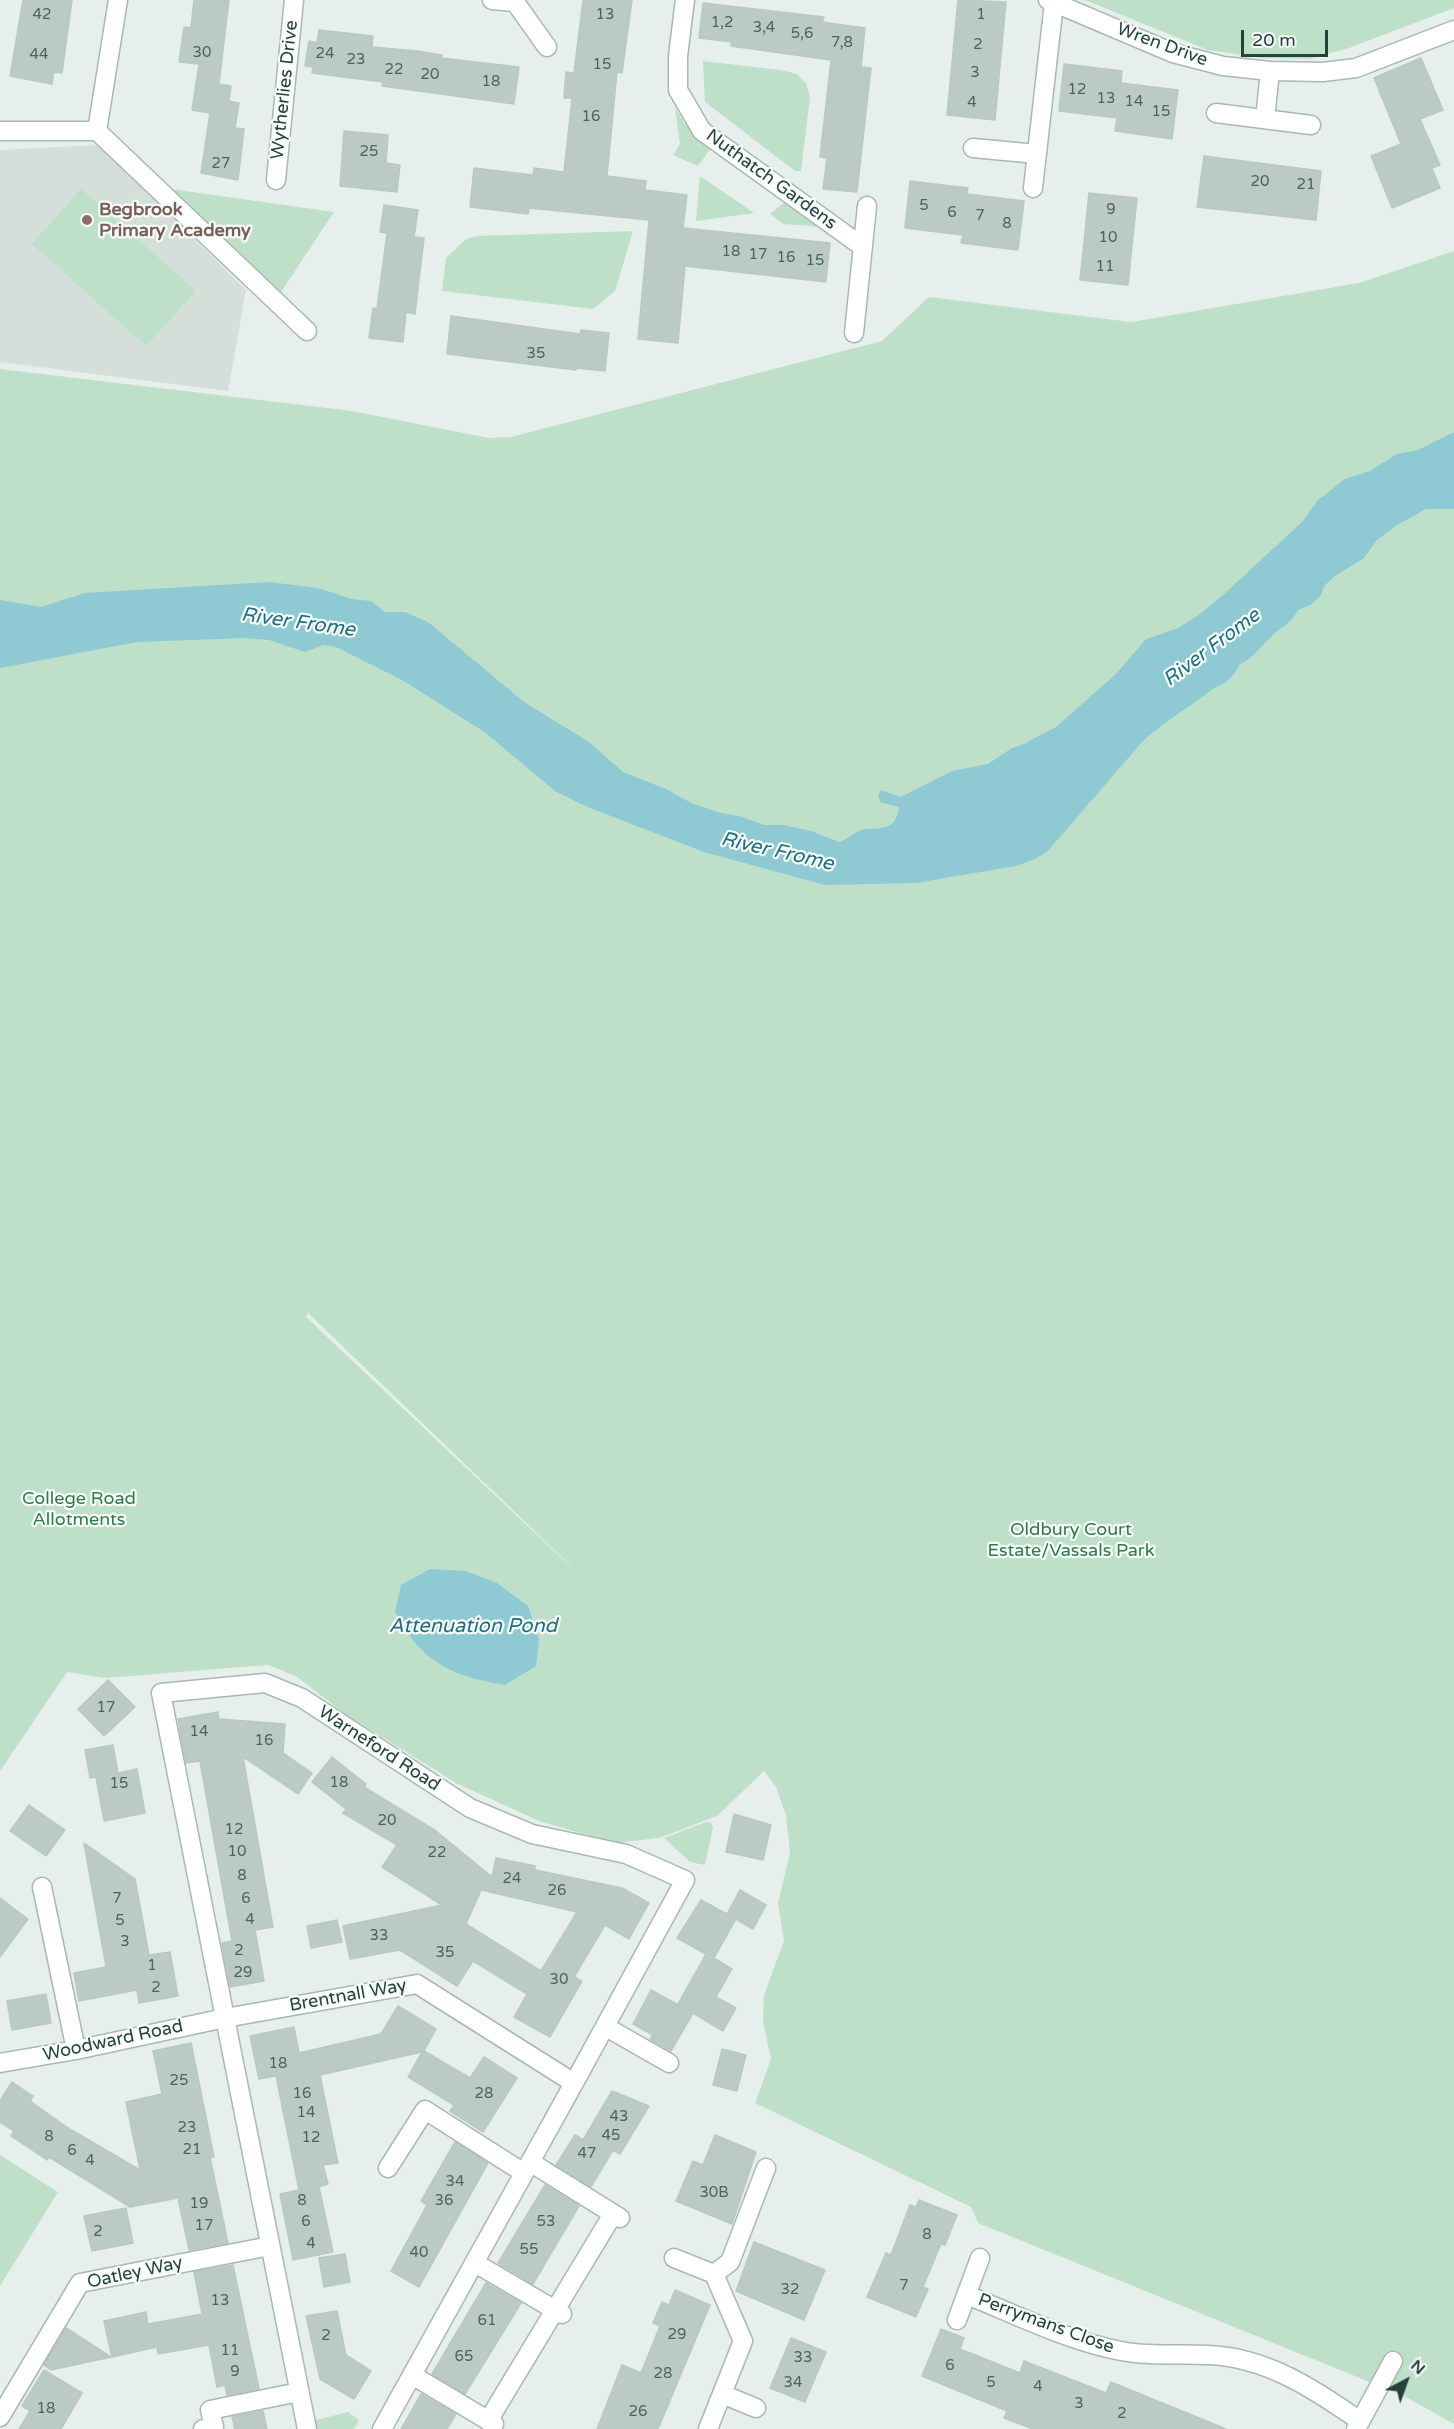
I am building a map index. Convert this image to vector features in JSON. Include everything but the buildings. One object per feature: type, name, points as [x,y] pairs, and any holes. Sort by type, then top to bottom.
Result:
[{"type":"street","points":[[97,131],[118,0]]},
{"type":"street","name":"Wytherlies Drive","points":[[276,180],[294,0]]},
{"type":"street","points":[[492,0],[516,1],[547,47]]},
{"type":"street","name":"Nuthatch Gardens","points":[[685,0],[678,56],[678,90],[702,131],[863,247]]},
{"type":"street","points":[[1033,188],[1051,1]]},
{"type":"street","name":"Wren Drive","points":[[1051,1],[1173,53],[1223,66],[1270,71],[1323,72],[1356,68],[1454,30]]},
{"type":"street","points":[[1265,119],[1270,71]]},
{"type":"street","points":[[1216,113],[1311,125]]},
{"type":"street","points":[[0,131],[97,131],[307,331]]},
{"type":"street","points":[[973,148],[1037,154]]},
{"type":"street","name":"Nuthatch Gardens","points":[[854,333],[867,206]]},
{"type":"street","name":"Warneford Road","points":[[225,2018],[161,1693],[265,1683],[302,1698],[470,1808],[532,1834],[626,1854],[686,1880],[574,2083]]},
{"type":"street","points":[[42,1887],[76,2050]]},
{"type":"street","name":"Brentnall Way","points":[[225,2018],[417,1984],[574,2083]]},
{"type":"street","points":[[225,2018],[307,2429]]},
{"type":"street","name":"Woodward Road","points":[[0,2063],[76,2050],[225,2018]]},
{"type":"street","points":[[606,2027],[669,2063]]},
{"type":"street","points":[[382,2429],[574,2083]]},
{"type":"street","points":[[388,2168],[425,2110],[617,2216],[491,2422],[412,2375]]},
{"type":"street","points":[[714,2274],[730,2262],[766,2168]]},
{"type":"street","name":"Oatley Way","points":[[0,2416],[80,2283],[270,2246]]},
{"type":"street","points":[[674,2258],[714,2274],[743,2341],[708,2429]]},
{"type":"street","name":"Perrymans Close","points":[[957,2320],[980,2258]]},
{"type":"street","points":[[475,2263],[559,2312]]},
{"type":"street","name":"Perrymans Close","points":[[966,2295],[1102,2347],[1147,2355],[1217,2355],[1265,2366],[1294,2378],[1358,2425]]},
{"type":"street","points":[[1358,2425],[1393,2361]]},
{"type":"street","points":[[203,2429],[214,2427],[210,2410],[300,2392]]},
{"type":"street","points":[[722,2394],[756,2408]]},
{"type":"shaded area","name":"Begbrook Primary Academy","points":[[99,145],[246,290],[228,391],[0,362],[0,150]]},
{"type":"green space","points":[[1085,0],[1454,0],[1454,8],[1349,48],[1309,59],[1261,58],[1208,50]]},
{"type":"green space","points":[[703,61],[780,70],[797,74],[806,83],[810,97],[801,171],[795,171],[705,102]]},
{"type":"green space","points":[[675,107],[684,123],[712,147],[698,166],[673,155],[680,144]]},
{"type":"green space","points":[[700,176],[754,213],[696,221]]},
{"type":"green space","points":[[81,189],[196,291],[146,346],[32,244]]},
{"type":"green space","points":[[171,189],[334,212],[281,292]]},
{"type":"green space","points":[[786,201],[823,227],[783,224],[770,214]]},
{"type":"green space","points":[[633,231],[615,291],[593,309],[442,291],[446,258],[466,239],[476,236]]},
{"type":"green space","points":[[1454,251],[1454,2424],[1404,2396],[978,2223],[971,2207],[755,2103],[771,2059],[763,2021],[764,1995],[784,1941],[778,1903],[790,1853],[786,1815],[776,1787],[764,1771],[717,1816],[659,1838],[615,1843],[539,1821],[456,1783],[345,1714],[296,1676],[268,1665],[104,1678],[67,1672],[0,1771],[0,369],[352,411],[489,438],[511,437],[882,341],[929,297],[1131,322],[1359,283]],"holes":[[[308,1313],[603,1597],[306,1317]]]},
{"type":"green space","points":[[706,1822],[711,1823],[713,1827],[705,1865],[690,1862],[664,1838]]},
{"type":"green space","points":[[0,2155],[58,2192],[0,2286]]},
{"type":"green space","points":[[348,2412],[359,2420],[354,2429],[314,2429],[312,2421]]},
{"type":"water","name":"River Frome","points":[[1454,432],[1454,509],[1426,509],[1397,525],[1377,540],[1364,558],[1335,576],[1324,586],[1321,595],[1312,604],[1298,610],[1289,622],[1254,655],[1240,664],[1228,680],[1142,742],[1047,852],[1016,866],[916,883],[825,885],[704,852],[585,806],[555,791],[486,733],[402,680],[336,647],[323,645],[305,652],[269,640],[246,638],[137,642],[0,668],[0,600],[41,607],[85,593],[269,582],[318,588],[352,599],[371,601],[385,612],[405,612],[428,622],[524,702],[589,742],[623,772],[666,789],[693,804],[764,825],[783,825],[811,831],[839,842],[857,832],[882,828],[893,822],[899,807],[880,802],[878,796],[881,790],[901,797],[952,771],[988,764],[1012,748],[1056,727],[1116,674],[1146,639],[1176,629],[1196,617],[1223,595],[1302,522],[1318,500],[1345,479],[1370,471],[1397,454],[1418,450]]},
{"type":"water","name":"Attenuation Pond","points":[[430,1569],[466,1571],[497,1583],[528,1606],[539,1639],[536,1666],[505,1685],[453,1671],[427,1655],[405,1629],[395,1612],[401,1585]]},
{"type":"place","name":"Begbrook Primary Academy","points":[[87,220]]},
{"type":"park label","name":"College Road Allotments","points":[[79,1509]]},
{"type":"park label","name":"Oldbury Court Estate/Vassals Park","points":[[1071,1540]]}]
